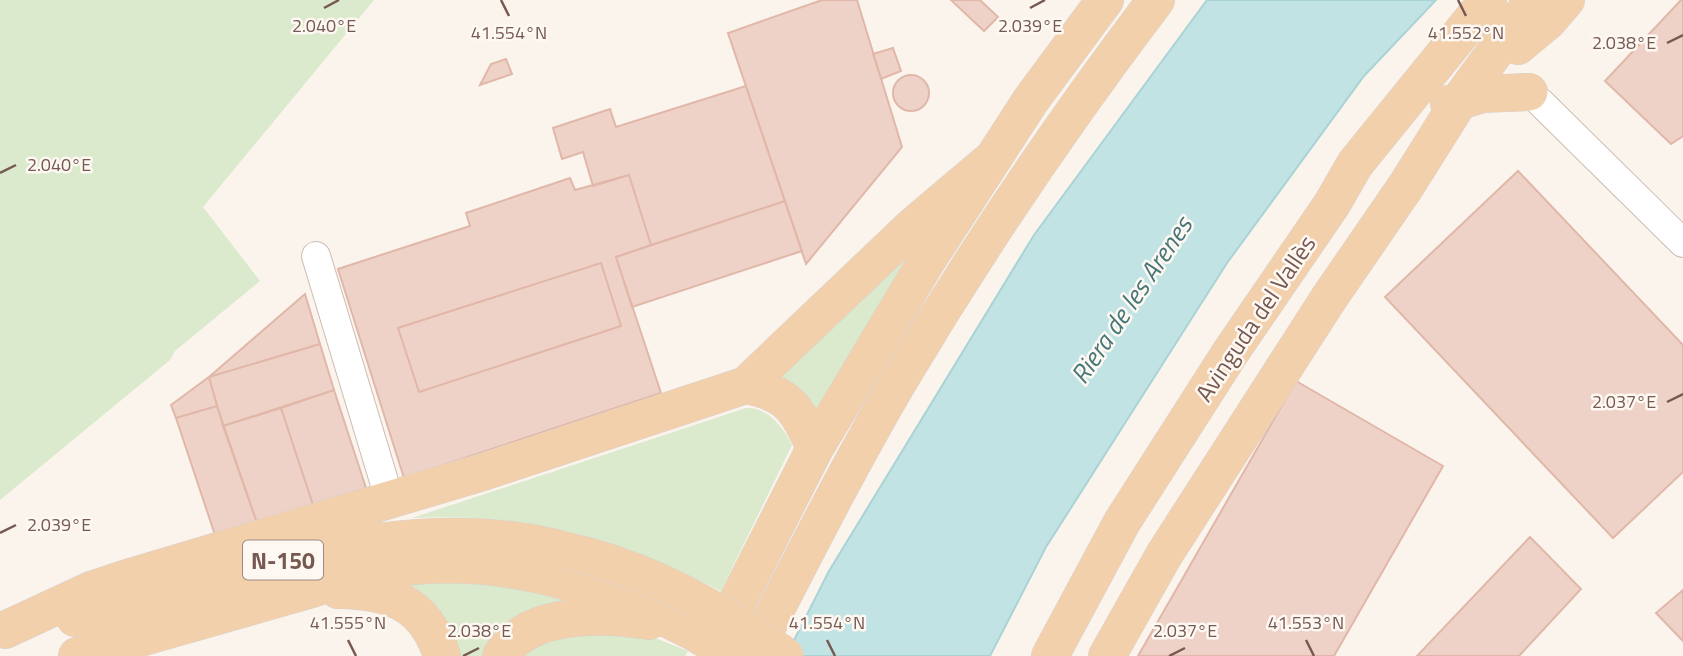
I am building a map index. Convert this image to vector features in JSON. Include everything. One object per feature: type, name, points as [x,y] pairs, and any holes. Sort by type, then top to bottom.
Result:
[{"type":"main road","points":[[500,656],[513,643],[537,628],[568,618],[588,616],[637,620],[702,644],[926,262],[1031,100],[1105,0]]},
{"type":"main road","points":[[752,656],[907,369],[1070,116],[1156,0]]},
{"type":"main road","name":"Avinguda del Vallès","points":[[1050,656],[1122,522],[1230,353],[1332,204],[1354,164],[1488,0]]},
{"type":"main road","points":[[1332,204],[1367,177],[1409,128],[1427,114],[1483,94],[1535,97],[1524,22],[1548,21],[1566,0]]},
{"type":"main road","name":"Avinguda del Vallès","points":[[1107,656],[1164,555],[1329,298],[1406,186],[1460,100],[1524,22]]},
{"type":"main road","points":[[2,630],[91,590],[210,552],[390,501],[626,427],[746,386],[913,226],[991,160]]},
{"type":"main road","points":[[746,386],[768,389],[794,409],[815,448]]},
{"type":"main road","name":"N-150","points":[[2,630],[95,614],[296,557],[392,540],[468,537],[542,544],[568,566],[702,644],[733,656]]},
{"type":"main road","name":"N-150","points":[[77,656],[312,589],[348,576],[419,567],[568,566],[594,557],[645,577],[741,625],[785,656]]},
{"type":"main road","points":[[312,589],[359,590],[391,597],[424,618],[442,656]]},
{"type":"street","points":[[1535,97],[1679,232]]},
{"type":"street","points":[[316,256],[390,501]]},
{"type":"green space","points":[[0,0],[374,0],[203,207],[260,281],[175,351],[170,360],[0,500]]},
{"type":"green space","points":[[917,247],[814,420],[772,382]]},
{"type":"green space","points":[[746,408],[761,411],[774,419],[792,445],[721,591],[645,557],[572,533],[496,520],[412,518]]},
{"type":"green space","points":[[475,581],[587,601],[486,656],[455,656],[405,583]]},
{"type":"green space","points":[[583,634],[650,636],[688,651],[685,656],[525,656],[545,643]]},
{"type":"water","name":"Riera de les Arenes","points":[[1207,0],[1436,0],[1364,76],[1227,263],[1046,547],[990,656],[786,656],[829,571],[1034,235]]},
{"type":"building","points":[[822,0],[857,0],[902,147],[806,264],[728,33]]},
{"type":"building","points":[[951,0],[980,0],[998,17],[984,31]]},
{"type":"building","points":[[1681,0],[1683,136],[1671,144],[1605,81]]},
{"type":"building","points":[[893,48],[901,71],[881,79],[873,54]]},
{"type":"building","points":[[506,59],[512,74],[480,85],[491,64]]},
{"type":"building","points":[[911,75],[924,80],[929,93],[924,106],[911,111],[898,106],[893,93],[898,80]]},
{"type":"building","points":[[746,86],[785,201],[651,245],[629,175],[593,186],[583,152],[562,159],[553,128],[610,109],[616,127]]},
{"type":"building","points":[[1518,171],[1683,345],[1683,472],[1613,538],[1385,297]]},
{"type":"building","points":[[629,175],[651,245],[616,257],[661,393],[404,478],[338,269],[470,226],[466,213],[570,178],[575,190]]},
{"type":"building","points":[[785,201],[802,251],[632,307],[616,257]]},
{"type":"building","points":[[601,263],[621,326],[419,392],[398,328]]},
{"type":"building","points":[[305,294],[320,344],[209,377]]},
{"type":"building","points":[[320,344],[334,390],[223,426],[209,377]]},
{"type":"building","points":[[209,377],[217,406],[176,418],[171,405]]},
{"type":"building","points":[[1296,381],[1443,466],[1334,656],[1138,656]]},
{"type":"building","points":[[334,390],[366,488],[313,505],[281,408]]},
{"type":"building","points":[[217,406],[257,523],[216,538],[176,418]]},
{"type":"building","points":[[281,408],[313,505],[257,523],[223,426]]},
{"type":"building","points":[[1530,537],[1581,589],[1519,656],[1417,656]]},
{"type":"building","points":[[1683,590],[1683,641],[1656,613]]}]
